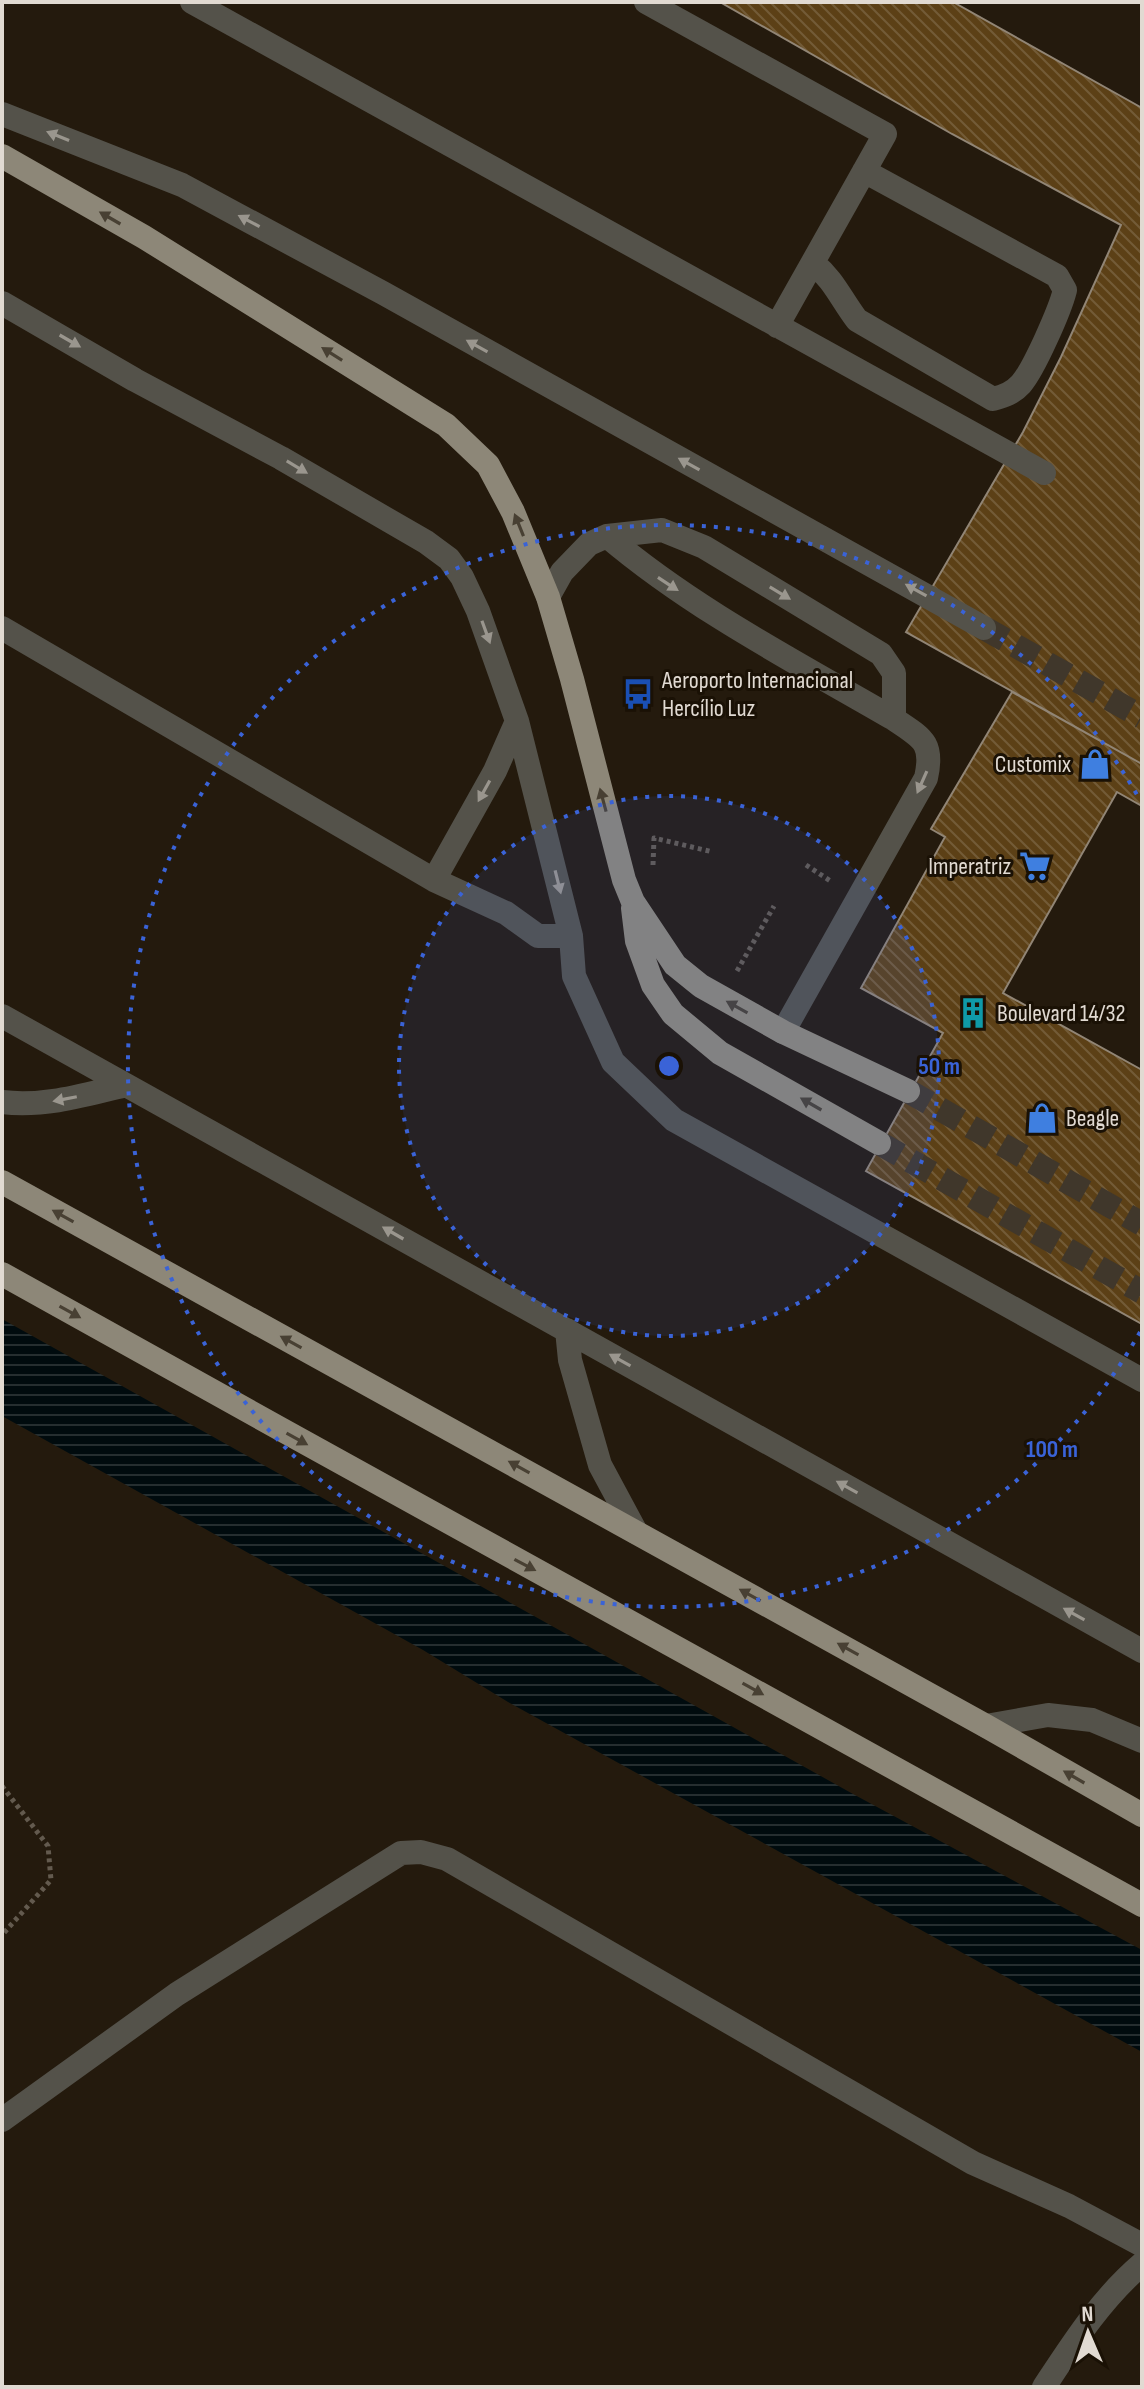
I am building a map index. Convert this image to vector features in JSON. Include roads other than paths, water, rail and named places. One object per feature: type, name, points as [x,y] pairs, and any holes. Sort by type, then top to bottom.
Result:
[{"type":"main road","points":[[2,156],[144,237],[446,425],[488,465],[513,512],[548,597],[624,880],[633,902],[675,965],[701,986],[783,1032],[908,1091]]},
{"type":"main road","points":[[633,902],[637,941],[653,985],[673,1014],[720,1053],[879,1143]]},
{"type":"main road","points":[[2,1182],[1142,1815]]},
{"type":"main road","points":[[2,1274],[426,1512],[687,1652],[1142,1905]]},
{"type":"lane","points":[[192,2],[1044,473]]},
{"type":"lane","points":[[646,2],[885,134],[777,326]]},
{"type":"lane","points":[[2,114],[182,185],[984,628]]},
{"type":"lane","points":[[813,263],[830,277],[857,320],[993,399],[1008,395],[1022,382],[1061,306],[1065,290],[1057,276],[864,171]]},
{"type":"lane","points":[[2,303],[147,387],[281,458],[426,542],[449,559],[462,577],[478,611],[517,721],[571,936],[574,976],[613,1062],[674,1120],[1142,1380]]},
{"type":"lane","points":[[548,597],[573,558],[589,544],[607,536],[662,530],[704,547],[881,654],[894,673],[894,719]]},
{"type":"lane","points":[[607,536],[645,568],[894,719],[915,733],[928,747],[930,759],[926,778],[783,1032]]},
{"type":"lane","points":[[2,628],[434,880],[506,913],[538,936],[571,936]]},
{"type":"lane","points":[[434,880],[495,771],[517,721]]},
{"type":"lane","points":[[2,1016],[1142,1651]]},
{"type":"lane","points":[[2,1102],[26,1105],[60,1101],[126,1085]]},
{"type":"lane","points":[[567,1330],[570,1360],[600,1465],[636,1532]]},
{"type":"lane","points":[[986,1726],[1048,1715],[1092,1720],[1142,1741]]},
{"type":"lane","points":[[2,2120],[177,1994],[401,1853],[421,1852],[447,1859],[973,2163],[1069,2206],[1142,2245]]},
{"type":"lane","points":[[1044,2387],[1090,2317],[1142,2264]]},
{"type":"tunnel","points":[[984,628],[1142,717]]},
{"type":"tunnel","points":[[908,1091],[1142,1224]]},
{"type":"tunnel","points":[[879,1143],[1142,1292]]},
{"type":"place","name":"Aeroporto Internacional Hercílio Luz","points":[[638,694]]},
{"type":"place","name":"Customix","points":[[1095,764]]},
{"type":"place","name":"Imperatriz","points":[[1035,866]]},
{"type":"place","name":"Boulevard 14/32","points":[[973,1013]]},
{"type":"place","name":"Beagle","points":[[1042,1118]]}]
